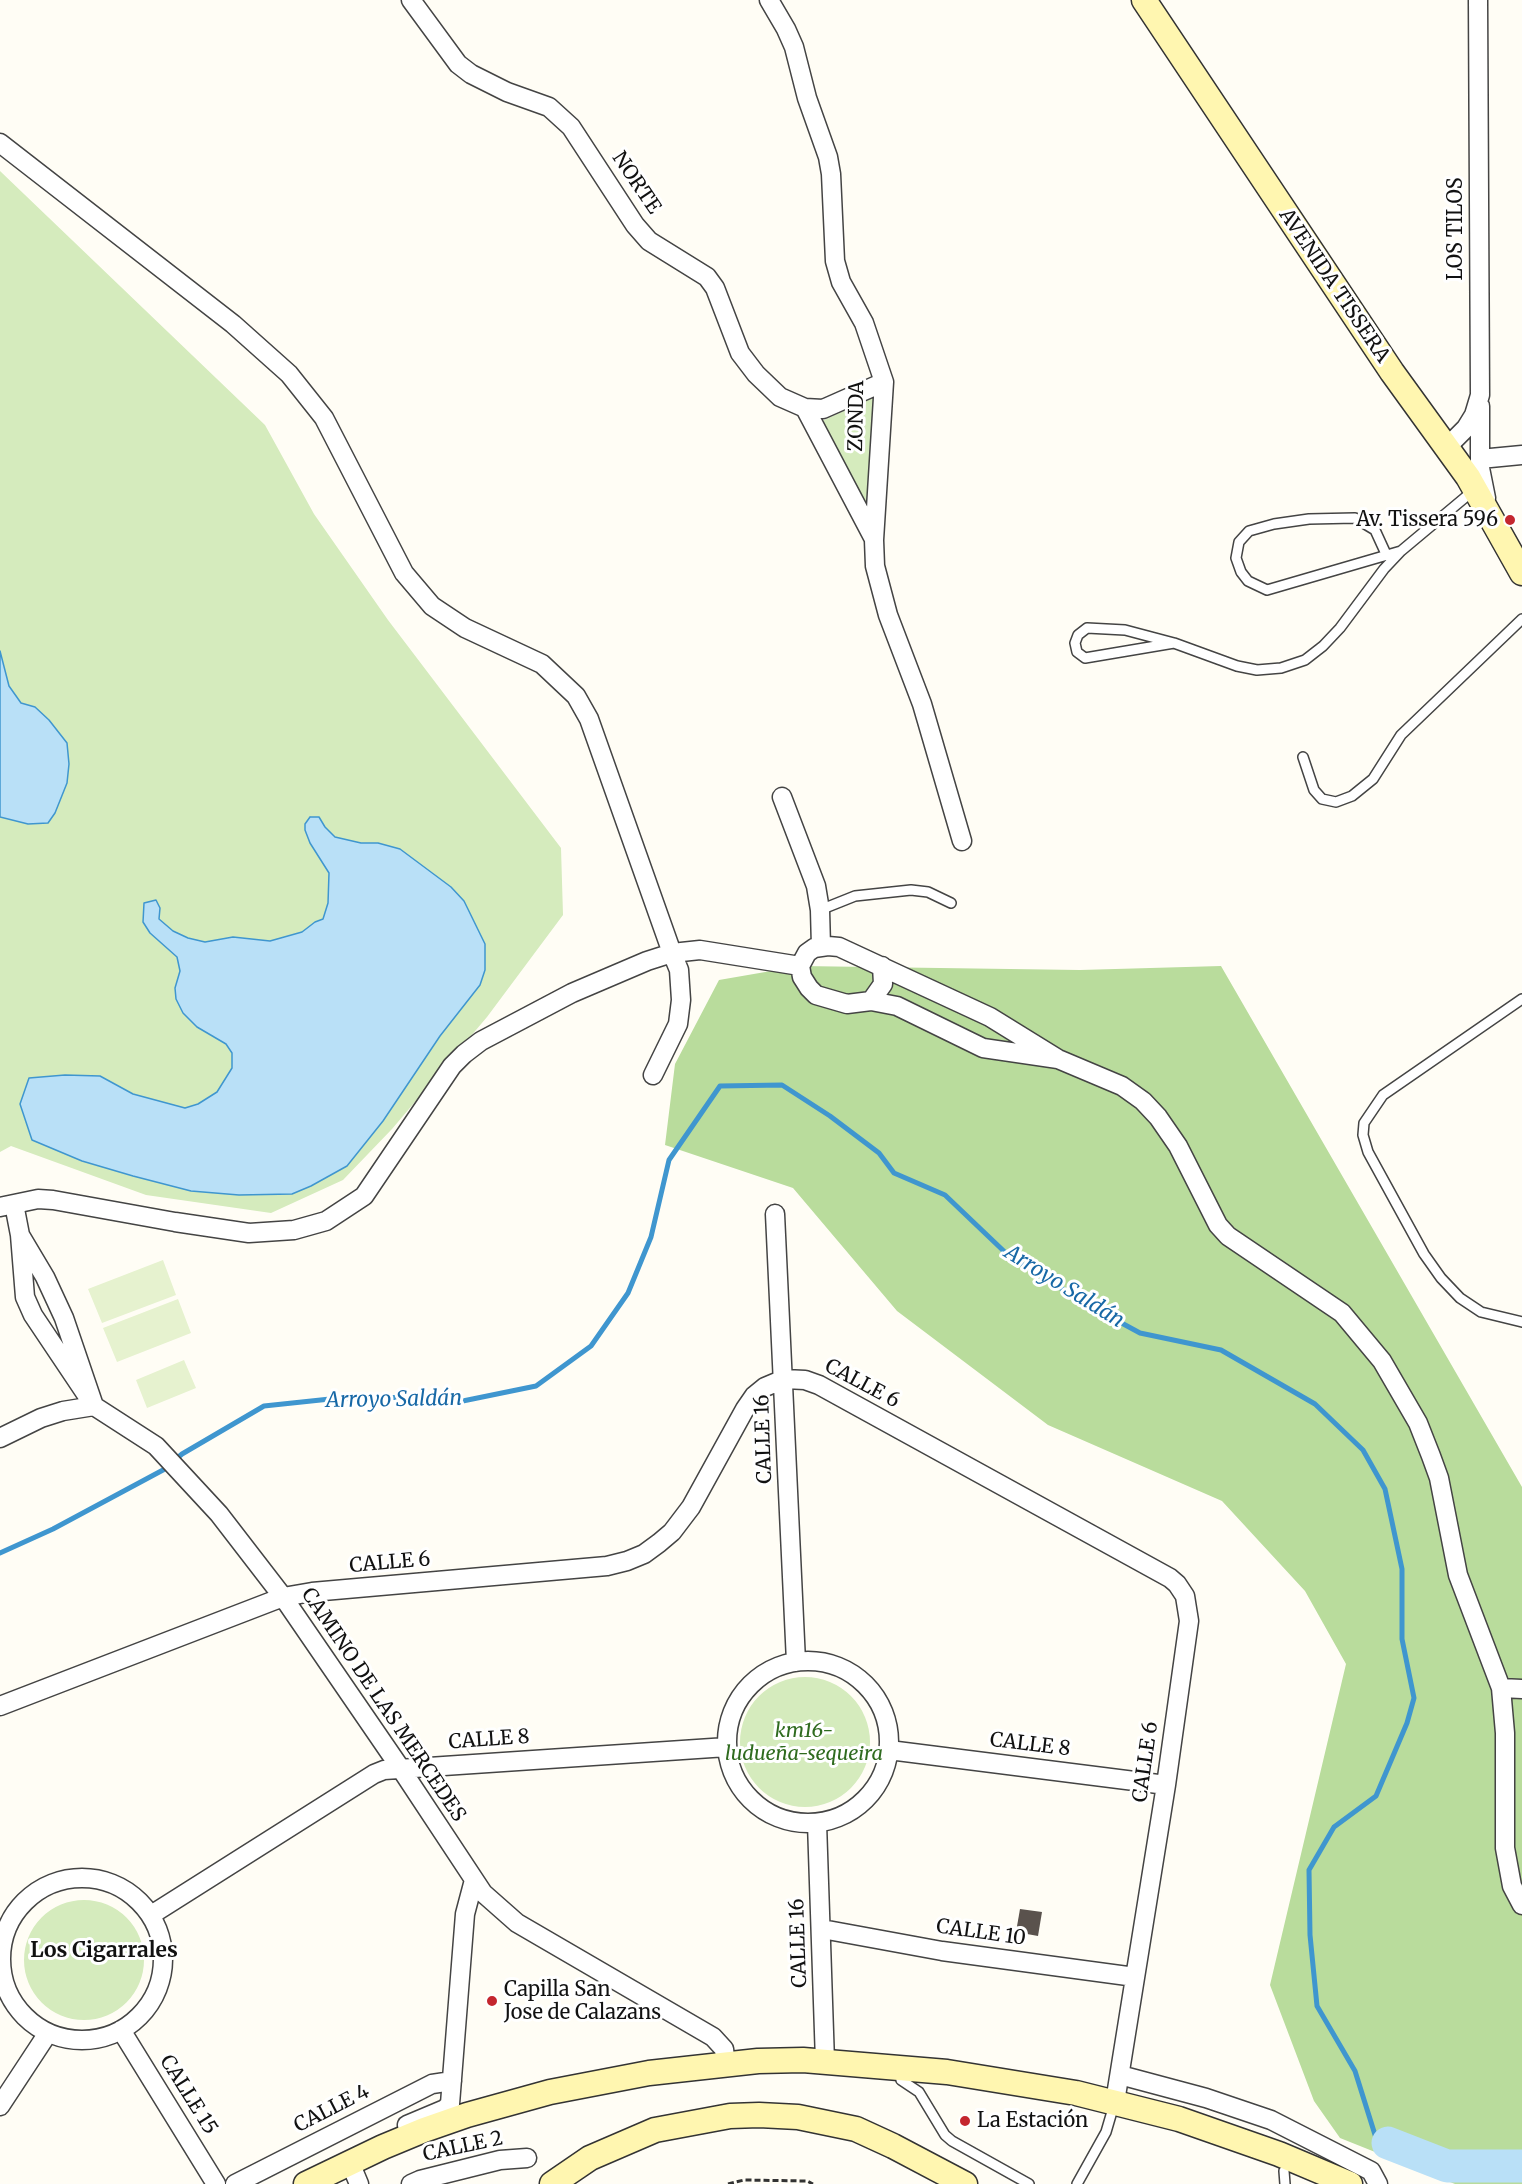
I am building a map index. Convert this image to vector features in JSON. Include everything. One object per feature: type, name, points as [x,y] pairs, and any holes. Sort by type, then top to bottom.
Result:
[{"type":"main road","name":"AVENIDA TISSERA","points":[[1144,0],[1392,372],[1475,489],[1522,573]]},
{"type":"main road","points":[[320,2181],[383,2147],[459,2117],[550,2092],[649,2073],[758,2061],[825,2062],[988,2078],[1113,2109],[1203,2142],[1284,2177],[1317,2184]]},
{"type":"main road","points":[[320,2181],[356,2178],[459,2117],[669,2082],[741,2075],[791,2074],[955,2085],[1179,2119],[1312,2166],[1350,2184]]},
{"type":"main road","points":[[552,2184],[590,2157],[655,2130],[730,2116],[759,2115],[798,2117],[856,2129],[965,2184]]},
{"type":"street","name":"ZONDA","points":[[769,0],[794,47],[807,98],[828,157],[831,174],[835,261],[841,282],[864,323],[884,382],[874,540],[875,566],[880,589],[907,670],[922,704],[962,841]]},
{"type":"street","name":"LOS TILOS","points":[[1446,448],[1466,428],[1474,415],[1480,395],[1478,0]]},
{"type":"street","name":"NORTE","points":[[412,1],[458,64],[471,74],[507,92],[549,107],[560,114],[571,127],[635,225],[649,241],[707,277],[715,288],[740,352],[751,368],[780,397],[805,408]]},
{"type":"street","points":[[0,143],[233,324],[289,374],[324,418],[404,573],[432,606],[465,628],[542,664],[576,696],[589,719],[679,970],[681,1000],[678,1024],[652,1075]]},
{"type":"street","points":[[805,408],[823,409],[884,382]]},
{"type":"street","points":[[1480,395],[1480,459],[1483,487],[1490,514]]},
{"type":"street","points":[[805,408],[874,540]]},
{"type":"street","points":[[1480,459],[1522,455]]},
{"type":"street","points":[[782,797],[816,886],[820,910],[821,947]]},
{"type":"street","points":[[1058,1059],[983,1048],[897,1006],[871,1001],[847,1004],[816,994],[808,988],[800,966],[807,953],[814,948],[839,947],[990,1017],[1058,1059],[1122,1086],[1143,1101],[1158,1116],[1178,1146],[1218,1225],[1228,1236],[1342,1313],[1382,1360],[1418,1423],[1439,1478],[1458,1575],[1501,1688],[1505,1733],[1505,1848],[1512,1886],[1522,1905]]},
{"type":"street","points":[[94,1406],[64,1318],[45,1277],[20,1236],[7,1206],[38,1199],[53,1200],[249,1233],[294,1230],[326,1221],[364,1196],[452,1066],[481,1041],[572,993],[647,961],[672,953],[700,950],[800,966]]},
{"type":"street","points":[[871,1001],[883,984],[882,966]]},
{"type":"street","name":"CALLE 16","points":[[775,1214],[796,1662]]},
{"type":"street","points":[[20,1236],[25,1297],[33,1315],[94,1406]]},
{"type":"street","name":"CALLE 6","points":[[0,1706],[283,1597],[312,1592],[607,1566],[627,1561],[644,1554],[672,1532],[692,1507],[754,1396],[765,1387],[784,1379],[797,1378],[819,1385],[1170,1578],[1185,1596],[1189,1621],[1166,1785],[1113,2109]]},
{"type":"street","points":[[0,1438],[63,1410],[94,1406]]},
{"type":"street","name":"CAMINO DE LAS MERCEDES","points":[[94,1406],[156,1446],[219,1514],[283,1597],[483,1893],[517,1923],[713,2037],[724,2049],[726,2065]]},
{"type":"street","points":[[796,1662],[821,1662],[844,1669],[864,1683],[879,1702],[888,1725],[889,1750],[884,1772],[873,1791],[858,1807],[848,1813],[817,1823],[790,1822],[766,1812],[746,1795],[733,1773],[727,1747],[729,1723],[738,1701],[748,1688],[773,1669],[796,1662]]},
{"type":"street","points":[[1501,1688],[1522,1689]]},
{"type":"street","name":"CALLE 8","points":[[151,1915],[374,1774],[384,1770],[727,1747]]},
{"type":"street","name":"CALLE 8","points":[[889,1750],[1166,1785]]},
{"type":"street","name":"CALLE 16","points":[[817,1823],[825,2062]]},
{"type":"street","points":[[80,1877],[107,1881],[132,1894],[151,1915],[161,1938],[164,1964],[158,1990],[145,2012],[121,2030],[100,2039],[74,2040],[48,2033],[26,2018],[10,1997],[2,1971],[5,1916],[28,1897],[52,1882],[80,1877]]},
{"type":"street","points":[[459,2117],[452,2081],[465,1914],[474,1880]]},
{"type":"street","name":"CALLE 10","points":[[822,1929],[942,1951],[1135,1977]]},
{"type":"street","name":"CALLE 15","points":[[121,2030],[216,2184]]},
{"type":"street","points":[[0,2106],[48,2033]]},
{"type":"street","points":[[1120,2074],[1206,2098],[1271,2120],[1371,2171],[1378,2184]]},
{"type":"street","name":"CALLE 4","points":[[235,2184],[432,2084],[452,2081]]},
{"type":"street","name":"CALLE 2","points":[[411,2184],[500,2160],[526,2158]]},
{"type":"lane","points":[[1174,643],[1085,658],[1077,652],[1075,643],[1078,635],[1087,628],[1125,630],[1174,643],[1237,666],[1257,670],[1281,668],[1305,660],[1323,646],[1340,628],[1384,569],[1401,551],[1475,489]]},
{"type":"lane","points":[[1386,554],[1375,530],[1355,518],[1309,519],[1274,524],[1249,531],[1239,542],[1236,558],[1241,572],[1248,580],[1267,590],[1401,551]]},
{"type":"lane","points":[[1303,758],[1314,790],[1322,799],[1336,801],[1352,796],[1373,779],[1401,735],[1522,619]]},
{"type":"lane","points":[[820,910],[855,896],[911,890],[928,892],[951,903]]},
{"type":"lane","points":[[1522,999],[1383,1095],[1364,1124],[1363,1135],[1368,1152],[1424,1254],[1441,1278],[1460,1298],[1481,1312],[1522,1322]]},
{"type":"lane","points":[[900,2080],[919,2092],[945,2135],[952,2141],[1029,2184]]},
{"type":"lane","points":[[1077,2184],[1106,2132],[1113,2109]]},
{"type":"path","points":[[728,2184],[744,2180],[807,2181],[813,2184]]},
{"type":"green space","points":[[0,171],[265,425],[314,514],[388,620],[561,848],[563,915],[487,1017],[392,1129],[343,1180],[271,1213],[146,1195],[11,1146],[0,1152]]},
{"type":"green space","points":[[874,397],[866,505],[820,422]]},
{"type":"green space","points":[[800,966],[1080,970],[1221,966],[1522,1487],[1522,2184],[1455,2184],[1340,2138],[1314,2101],[1270,1985],[1346,1664],[1305,1591],[1222,1501],[1048,1425],[897,1311],[793,1188],[665,1145],[675,1064],[719,980]]},
{"type":"green space","points":[[163,1260],[176,1295],[102,1323],[88,1289]]},
{"type":"green space","points":[[178,1299],[191,1333],[117,1362],[103,1328]]},
{"type":"green space","points":[[184,1360],[196,1388],[147,1408],[136,1380]]},
{"type":"green space","name":"km16- ludueña-sequeira","points":[[805,1677],[830,1681],[851,1696],[866,1717],[870,1742],[866,1767],[851,1788],[830,1803],[805,1807],[780,1803],[759,1788],[744,1767],[740,1742],[744,1717],[759,1696],[780,1681]]},
{"type":"green space","points":[[84,1900],[107,1905],[126,1918],[139,1937],[144,1960],[139,1983],[126,2002],[107,2015],[84,2020],[61,2015],[42,2002],[29,1983],[24,1960],[29,1937],[42,1918],[61,1905]]},
{"type":"water","points":[[0,651],[9,686],[21,703],[35,707],[49,720],[67,743],[69,764],[67,783],[55,813],[48,823],[28,824],[0,817]]},
{"type":"water","points":[[310,817],[319,817],[335,837],[361,843],[378,843],[400,849],[451,887],[464,901],[485,944],[485,970],[480,985],[440,1036],[383,1121],[347,1166],[292,1194],[239,1195],[191,1191],[133,1176],[82,1161],[32,1140],[20,1104],[29,1078],[65,1075],[100,1076],[133,1094],[185,1108],[198,1104],[217,1092],[232,1068],[232,1053],[226,1044],[197,1027],[183,1013],[176,999],[175,988],[180,971],[177,957],[150,933],[143,922],[144,903],[156,900],[160,908],[159,919],[173,931],[205,942],[233,937],[270,941],[302,932],[323,919],[328,903],[329,873],[310,843],[305,830],[305,824]]},
{"type":"building","points":[[1020,1909],[1042,1912],[1038,1936],[1016,1932]]},
{"type":"waterway","name":"Arroyo Saldán","points":[[0,1553],[53,1529],[163,1470],[182,1454],[264,1406],[330,1399],[416,1397],[453,1403],[536,1386],[591,1346],[628,1293],[651,1237],[669,1160],[720,1086],[782,1085],[830,1116],[879,1153],[894,1173],[945,1195],[1010,1257],[1140,1333],[1221,1350],[1315,1404],[1363,1450],[1385,1489],[1402,1569],[1402,1639],[1414,1698],[1407,1723],[1376,1796],[1334,1827],[1309,1870],[1310,1935],[1317,2006],[1355,2071],[1376,2138],[1388,2143]]},
{"type":"waterway","name":"Arroyo Saldán","points":[[1388,2143],[1447,2166],[1522,2166]]},
{"type":"place","name":"Av. Tissera 596","points":[[1510,520]]},
{"type":"place","name":"Capilla San Jose de Calazans","points":[[492,2001]]},
{"type":"place","name":"La Estación","points":[[965,2121]]},
{"type":"district","name":"Los Cigarrales","points":[[104,1951]]}]
